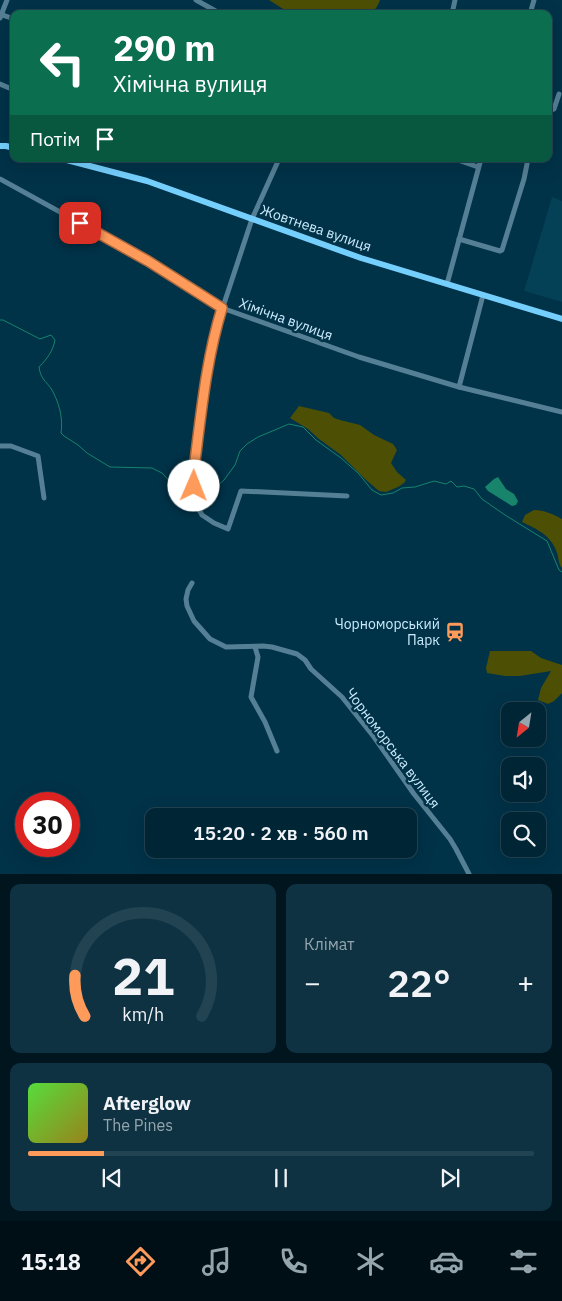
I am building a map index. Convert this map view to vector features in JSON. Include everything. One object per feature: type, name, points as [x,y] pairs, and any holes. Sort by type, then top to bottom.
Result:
[{"type":"main road","name":"Жовтнева вулиця","points":[[74,162],[146,181],[361,258],[562,319]]},
{"type":"street","points":[[0,15],[7,0]]},
{"type":"street","points":[[196,0],[214,10]]},
{"type":"street","points":[[552,109],[559,94]]},
{"type":"street","points":[[277,162],[252,219],[216,328],[210,355],[194,469],[195,502],[202,515],[228,529],[241,491],[347,496]]},
{"type":"street","points":[[464,162],[478,167]]},
{"type":"street","points":[[447,284],[480,162]]},
{"type":"street","points":[[459,239],[500,252],[502,250],[527,162]]},
{"type":"street","name":"Хімічна вулиця","points":[[0,179],[129,250],[222,308],[359,357],[459,387],[562,412]]},
{"type":"street","points":[[459,387],[483,295]]},
{"type":"street","points":[[0,446],[19,448],[38,456],[44,498]]},
{"type":"street","name":"Чорноморська вулиця","points":[[192,583],[186,599],[187,606],[194,621],[210,639],[226,648],[272,647],[300,656],[342,697],[450,839],[469,874]]},
{"type":"street","points":[[255,646],[258,658],[251,697],[265,722],[277,751]]},
{"type":"shaded area","points":[[269,0],[380,0],[374,10],[285,10]]},
{"type":"shaded area","points":[[552,197],[562,201],[562,302],[524,291]]},
{"type":"shaded area","points":[[299,406],[329,413],[334,418],[360,425],[374,435],[393,444],[397,450],[391,463],[406,480],[404,483],[386,492],[379,491],[341,455],[308,429],[290,418]]},
{"type":"shaded area","points":[[498,477],[506,489],[514,494],[518,501],[516,505],[512,506],[488,491],[485,487]]},
{"type":"shaded area","points":[[534,510],[562,519],[562,568],[552,542],[538,530],[522,522],[525,515]]},
{"type":"shaded area","points":[[490,651],[531,651],[541,658],[562,665],[562,693],[548,704],[538,700],[541,688],[551,671],[520,676],[505,676],[487,673],[486,668]]},
{"type":"waterway","points":[[0,320],[40,339],[51,335],[55,340],[49,355],[39,367],[41,376],[52,390],[58,403],[61,433],[64,436],[110,467],[152,468],[162,473],[175,487],[185,492],[194,488]]},
{"type":"waterway","points":[[198,488],[215,488],[224,480],[235,465],[240,451],[258,437],[289,424],[303,427],[316,440],[358,473],[372,490],[381,495],[434,481],[446,484],[451,481],[457,487],[464,486],[474,489],[482,499],[547,541],[559,570],[562,572]]},
{"type":"place","name":"Чорноморський Парк","points":[[455,632]]},
{"type":"route","points":[[80,223],[148,261],[222,308],[210,355],[194,469],[194,486]]}]
